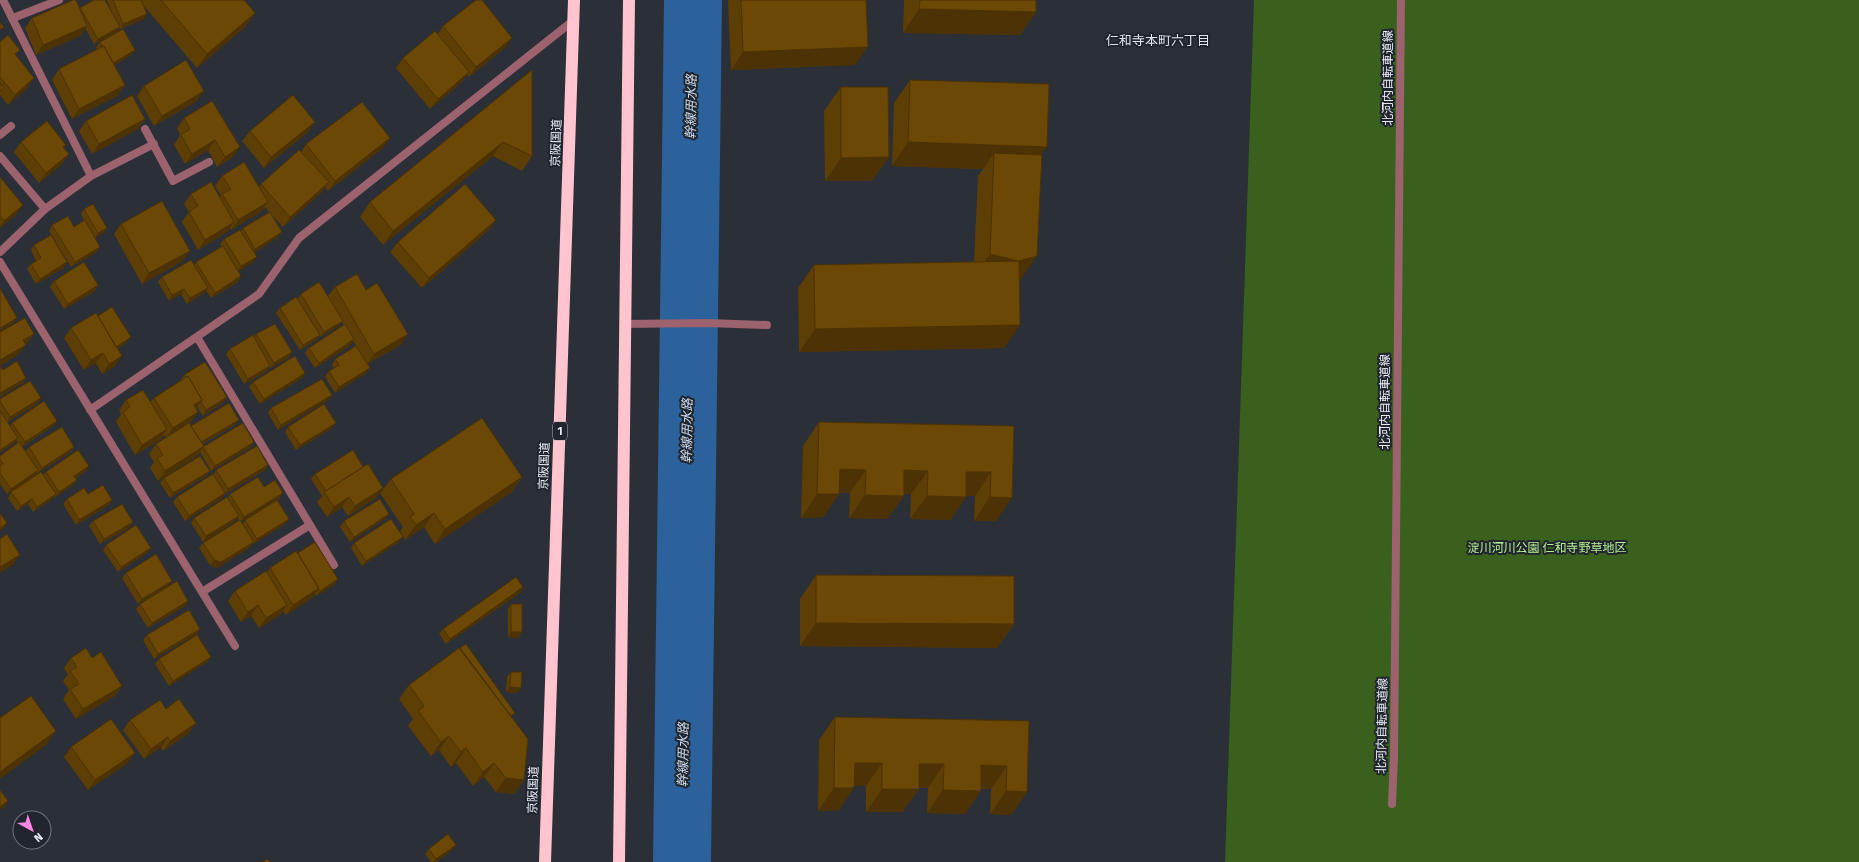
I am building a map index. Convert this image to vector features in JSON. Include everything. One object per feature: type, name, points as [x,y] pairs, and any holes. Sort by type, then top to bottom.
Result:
[{"type":"highway","name":"京阪国道","points":[[545,862],[574,0]]},
{"type":"highway","points":[[619,862],[624,324],[629,0]]},
{"type":"street","points":[[3,0],[91,176]]},
{"type":"street","points":[[13,18],[59,0]]},
{"type":"street","name":"北河内自転車道線","points":[[1392,804],[1394,757],[1401,0]]},
{"type":"street","points":[[90,410],[259,294],[299,238],[574,20]]},
{"type":"street","points":[[0,135],[11,126]]},
{"type":"street","points":[[145,129],[173,181],[209,162]]},
{"type":"street","points":[[0,252],[45,209],[91,176],[154,144]]},
{"type":"street","points":[[0,156],[45,209]]},
{"type":"street","points":[[0,262],[235,646]]},
{"type":"street","points":[[624,324],[707,323],[767,325]]},
{"type":"street","points":[[197,337],[334,565]]},
{"type":"street","points":[[202,592],[310,525]]},
{"type":"green space","name":"淀川河川公園 仁和寺野草地区","points":[[1254,0],[1859,0],[1859,862],[1225,862]]},
{"type":"building","points":[[76,0],[87,26],[43,45],[32,18]]},
{"type":"building","points":[[94,0],[105,0],[120,27],[98,39],[80,8]]},
{"type":"building","points":[[113,0],[141,0],[147,14],[123,24]]},
{"type":"building","points":[[161,0],[244,0],[255,13],[207,54]]},
{"type":"building","points":[[476,0],[482,0],[512,38],[476,67],[443,26]]},
{"type":"building","points":[[741,0],[866,0],[868,47],[743,52]]},
{"type":"building","points":[[920,0],[1036,0],[1036,12],[919,9]]},
{"type":"building","points":[[0,22],[4,27],[0,30]]},
{"type":"building","points":[[123,29],[135,50],[113,63],[104,46],[102,46],[100,42]]},
{"type":"building","points":[[435,31],[469,72],[438,99],[403,58]]},
{"type":"building","points":[[8,35],[20,50],[15,54],[34,78],[15,95],[0,77],[0,42]]},
{"type":"building","points":[[104,46],[125,85],[79,109],[59,69]]},
{"type":"building","points":[[186,60],[204,91],[162,116],[144,86]]},
{"type":"building","points":[[532,70],[532,156],[503,142],[393,231],[370,202]]},
{"type":"building","points":[[910,80],[1049,84],[1047,147],[908,142]]},
{"type":"building","points":[[0,83],[4,88],[0,91]]},
{"type":"building","points":[[841,87],[888,87],[889,157],[841,158]]},
{"type":"building","points":[[132,95],[145,119],[99,144],[86,121]]},
{"type":"building","points":[[293,95],[315,122],[271,157],[250,131]]},
{"type":"building","points":[[212,101],[240,147],[225,157],[215,140],[192,154],[181,135],[190,129],[184,118]]},
{"type":"building","points":[[362,102],[390,138],[335,181],[306,144]]},
{"type":"building","points":[[47,121],[66,145],[63,147],[69,154],[46,173],[21,142]]},
{"type":"building","points":[[299,150],[329,182],[290,217],[261,184]]},
{"type":"building","points":[[994,153],[1042,155],[1037,256],[1019,261],[1020,325],[815,329],[814,265],[1018,261],[990,254]]},
{"type":"building","points":[[244,162],[268,202],[238,220],[222,194],[231,189],[222,176]]},
{"type":"building","points":[[0,177],[23,205],[4,221],[0,216]]},
{"type":"building","points":[[211,182],[234,222],[205,240],[189,212],[198,206],[191,194]]},
{"type":"building","points":[[465,184],[496,220],[429,278],[398,242]]},
{"type":"building","points":[[162,201],[190,251],[149,273],[121,224]]},
{"type":"building","points":[[93,204],[107,228],[98,233],[84,209]]},
{"type":"building","points":[[270,212],[282,232],[255,249],[243,228]]},
{"type":"building","points":[[68,216],[74,227],[85,220],[100,247],[75,262],[52,225]]},
{"type":"building","points":[[240,230],[257,257],[241,266],[224,239]]},
{"type":"building","points":[[51,235],[67,262],[40,279],[31,264],[41,258],[34,245]]},
{"type":"building","points":[[223,246],[241,276],[215,293],[196,262]]},
{"type":"building","points":[[191,260],[208,288],[190,298],[184,289],[172,295],[162,277]]},
{"type":"building","points":[[84,262],[98,285],[68,304],[54,281]]},
{"type":"building","points":[[357,274],[366,290],[377,283],[408,334],[374,354],[335,287]]},
{"type":"building","points":[[319,282],[343,321],[324,332],[301,294]]},
{"type":"building","points":[[0,288],[17,318],[0,328]]},
{"type":"building","points":[[296,297],[320,335],[303,345],[280,308]]},
{"type":"building","points":[[112,307],[131,337],[116,347],[98,316]]},
{"type":"building","points":[[96,313],[122,356],[109,364],[103,353],[91,360],[71,328]]},
{"type":"building","points":[[25,318],[34,334],[23,340],[26,345],[0,360],[0,332]]},
{"type":"building","points":[[275,324],[292,352],[274,363],[256,334]]},
{"type":"building","points":[[345,324],[354,339],[319,363],[309,348]]},
{"type":"building","points":[[253,335],[270,366],[248,379],[230,349]]},
{"type":"building","points":[[356,346],[370,368],[339,387],[329,371],[339,365],[335,359]]},
{"type":"building","points":[[295,356],[305,373],[264,399],[253,382]]},
{"type":"building","points":[[17,361],[26,378],[0,393],[0,366],[3,370]]},
{"type":"building","points":[[205,362],[227,397],[206,410],[188,376],[186,377],[184,375]]},
{"type":"building","points":[[188,376],[202,400],[194,405],[198,412],[173,428],[154,398]]},
{"type":"building","points":[[322,379],[332,395],[281,425],[271,408]]},
{"type":"building","points":[[30,381],[41,398],[10,417],[0,399]]},
{"type":"building","points":[[143,390],[167,429],[142,445],[123,412],[130,407],[126,400]]},
{"type":"building","points":[[44,401],[57,421],[25,442],[12,423]]},
{"type":"building","points":[[229,403],[239,420],[201,442],[191,426]]},
{"type":"building","points":[[324,404],[336,423],[300,445],[288,427]]},
{"type":"building","points":[[0,411],[18,438],[0,450]]},
{"type":"building","points":[[482,418],[522,477],[445,529],[434,513],[416,525],[410,517],[414,514],[391,479]]},
{"type":"building","points":[[819,422],[1014,426],[1012,498],[990,497],[991,472],[966,472],[966,497],[927,496],[928,471],[904,470],[904,496],[865,495],[866,470],[840,469],[839,494],[817,494]]},
{"type":"building","points":[[189,423],[204,446],[165,471],[157,458],[163,455],[156,444]]},
{"type":"building","points":[[243,423],[254,442],[215,466],[203,447]]},
{"type":"building","points":[[62,427],[74,447],[42,468],[29,447]]},
{"type":"building","points":[[19,442],[38,470],[11,489],[0,473],[0,466],[3,464],[0,460],[0,456]]},
{"type":"building","points":[[257,446],[268,465],[228,489],[216,470]]},
{"type":"building","points":[[78,450],[89,466],[74,476],[77,480],[59,492],[46,472]]},
{"type":"building","points":[[353,450],[363,467],[326,491],[315,474]]},
{"type":"building","points":[[200,456],[210,471],[173,493],[164,478]]},
{"type":"building","points":[[368,464],[383,488],[355,506],[349,497],[334,507],[324,492]]},
{"type":"building","points":[[41,472],[56,494],[37,507],[32,499],[21,506],[11,492]]},
{"type":"building","points":[[213,474],[225,493],[189,516],[177,497]]},
{"type":"building","points":[[258,477],[264,487],[275,480],[283,493],[244,517],[230,494]]},
{"type":"building","points":[[103,485],[112,500],[79,520],[67,499],[84,488],[88,494]]},
{"type":"building","points":[[227,497],[239,516],[206,536],[194,518]]},
{"type":"building","points":[[380,499],[389,514],[354,537],[344,521]]},
{"type":"building","points":[[277,500],[289,519],[257,539],[245,520]]},
{"type":"building","points":[[122,504],[133,522],[104,539],[93,521]]},
{"type":"building","points":[[0,513],[7,523],[0,528]]},
{"type":"building","points":[[391,519],[403,537],[366,561],[354,543]]},
{"type":"building","points":[[240,520],[254,542],[221,562],[214,560],[203,543]]},
{"type":"building","points":[[136,525],[151,548],[121,567],[106,545]]},
{"type":"building","points":[[7,534],[20,555],[0,567],[0,539]]},
{"type":"building","points":[[315,542],[338,579],[320,591],[298,553]]},
{"type":"building","points":[[296,551],[319,588],[293,605],[270,568]]},
{"type":"building","points":[[156,554],[172,581],[142,599],[126,573]]},
{"type":"building","points":[[266,571],[287,605],[266,618],[258,605],[248,612],[235,591]]},
{"type":"building","points":[[816,575],[1014,576],[1014,624],[816,623]]},
{"type":"building","points":[[516,577],[523,587],[450,639],[443,629]]},
{"type":"building","points":[[177,581],[188,601],[152,623],[140,604]]},
{"type":"building","points":[[511,604],[522,604],[522,632],[511,632]]},
{"type":"building","points":[[189,610],[200,629],[158,654],[147,635]]},
{"type":"building","points":[[197,635],[211,657],[173,681],[159,659]]},
{"type":"building","points":[[466,644],[515,713],[511,716],[460,648]]},
{"type":"building","points":[[86,648],[92,658],[101,652],[122,686],[83,709],[70,689],[79,684],[70,671],[77,667],[71,658]]},
{"type":"building","points":[[459,648],[528,739],[524,780],[506,778],[494,763],[483,772],[466,748],[461,752],[449,736],[441,742],[418,711],[424,706],[409,685]]},
{"type":"building","points":[[511,672],[522,672],[521,688],[510,687]]},
{"type":"building","points":[[31,696],[56,731],[0,772],[0,718]]},
{"type":"building","points":[[179,699],[196,723],[170,741],[168,737],[151,749],[130,720],[160,700],[166,709]]},
{"type":"building","points":[[835,717],[1029,721],[1027,792],[1006,791],[1007,766],[981,765],[981,791],[943,790],[944,764],[919,764],[919,789],[882,789],[882,763],[855,763],[854,788],[834,788]]},
{"type":"building","points":[[111,719],[135,753],[95,780],[71,747]]},
{"type":"building","points":[[0,790],[8,801],[0,807]]},
{"type":"building","points":[[448,834],[456,845],[436,859],[429,849]]},
{"type":"building","points":[[267,859],[270,862],[263,862]]},
{"type":"waterway","name":"幹線用水路","points":[[682,862],[693,0]]},
{"type":"district","name":"仁和寺本町六丁目","points":[[1158,40]]}]
